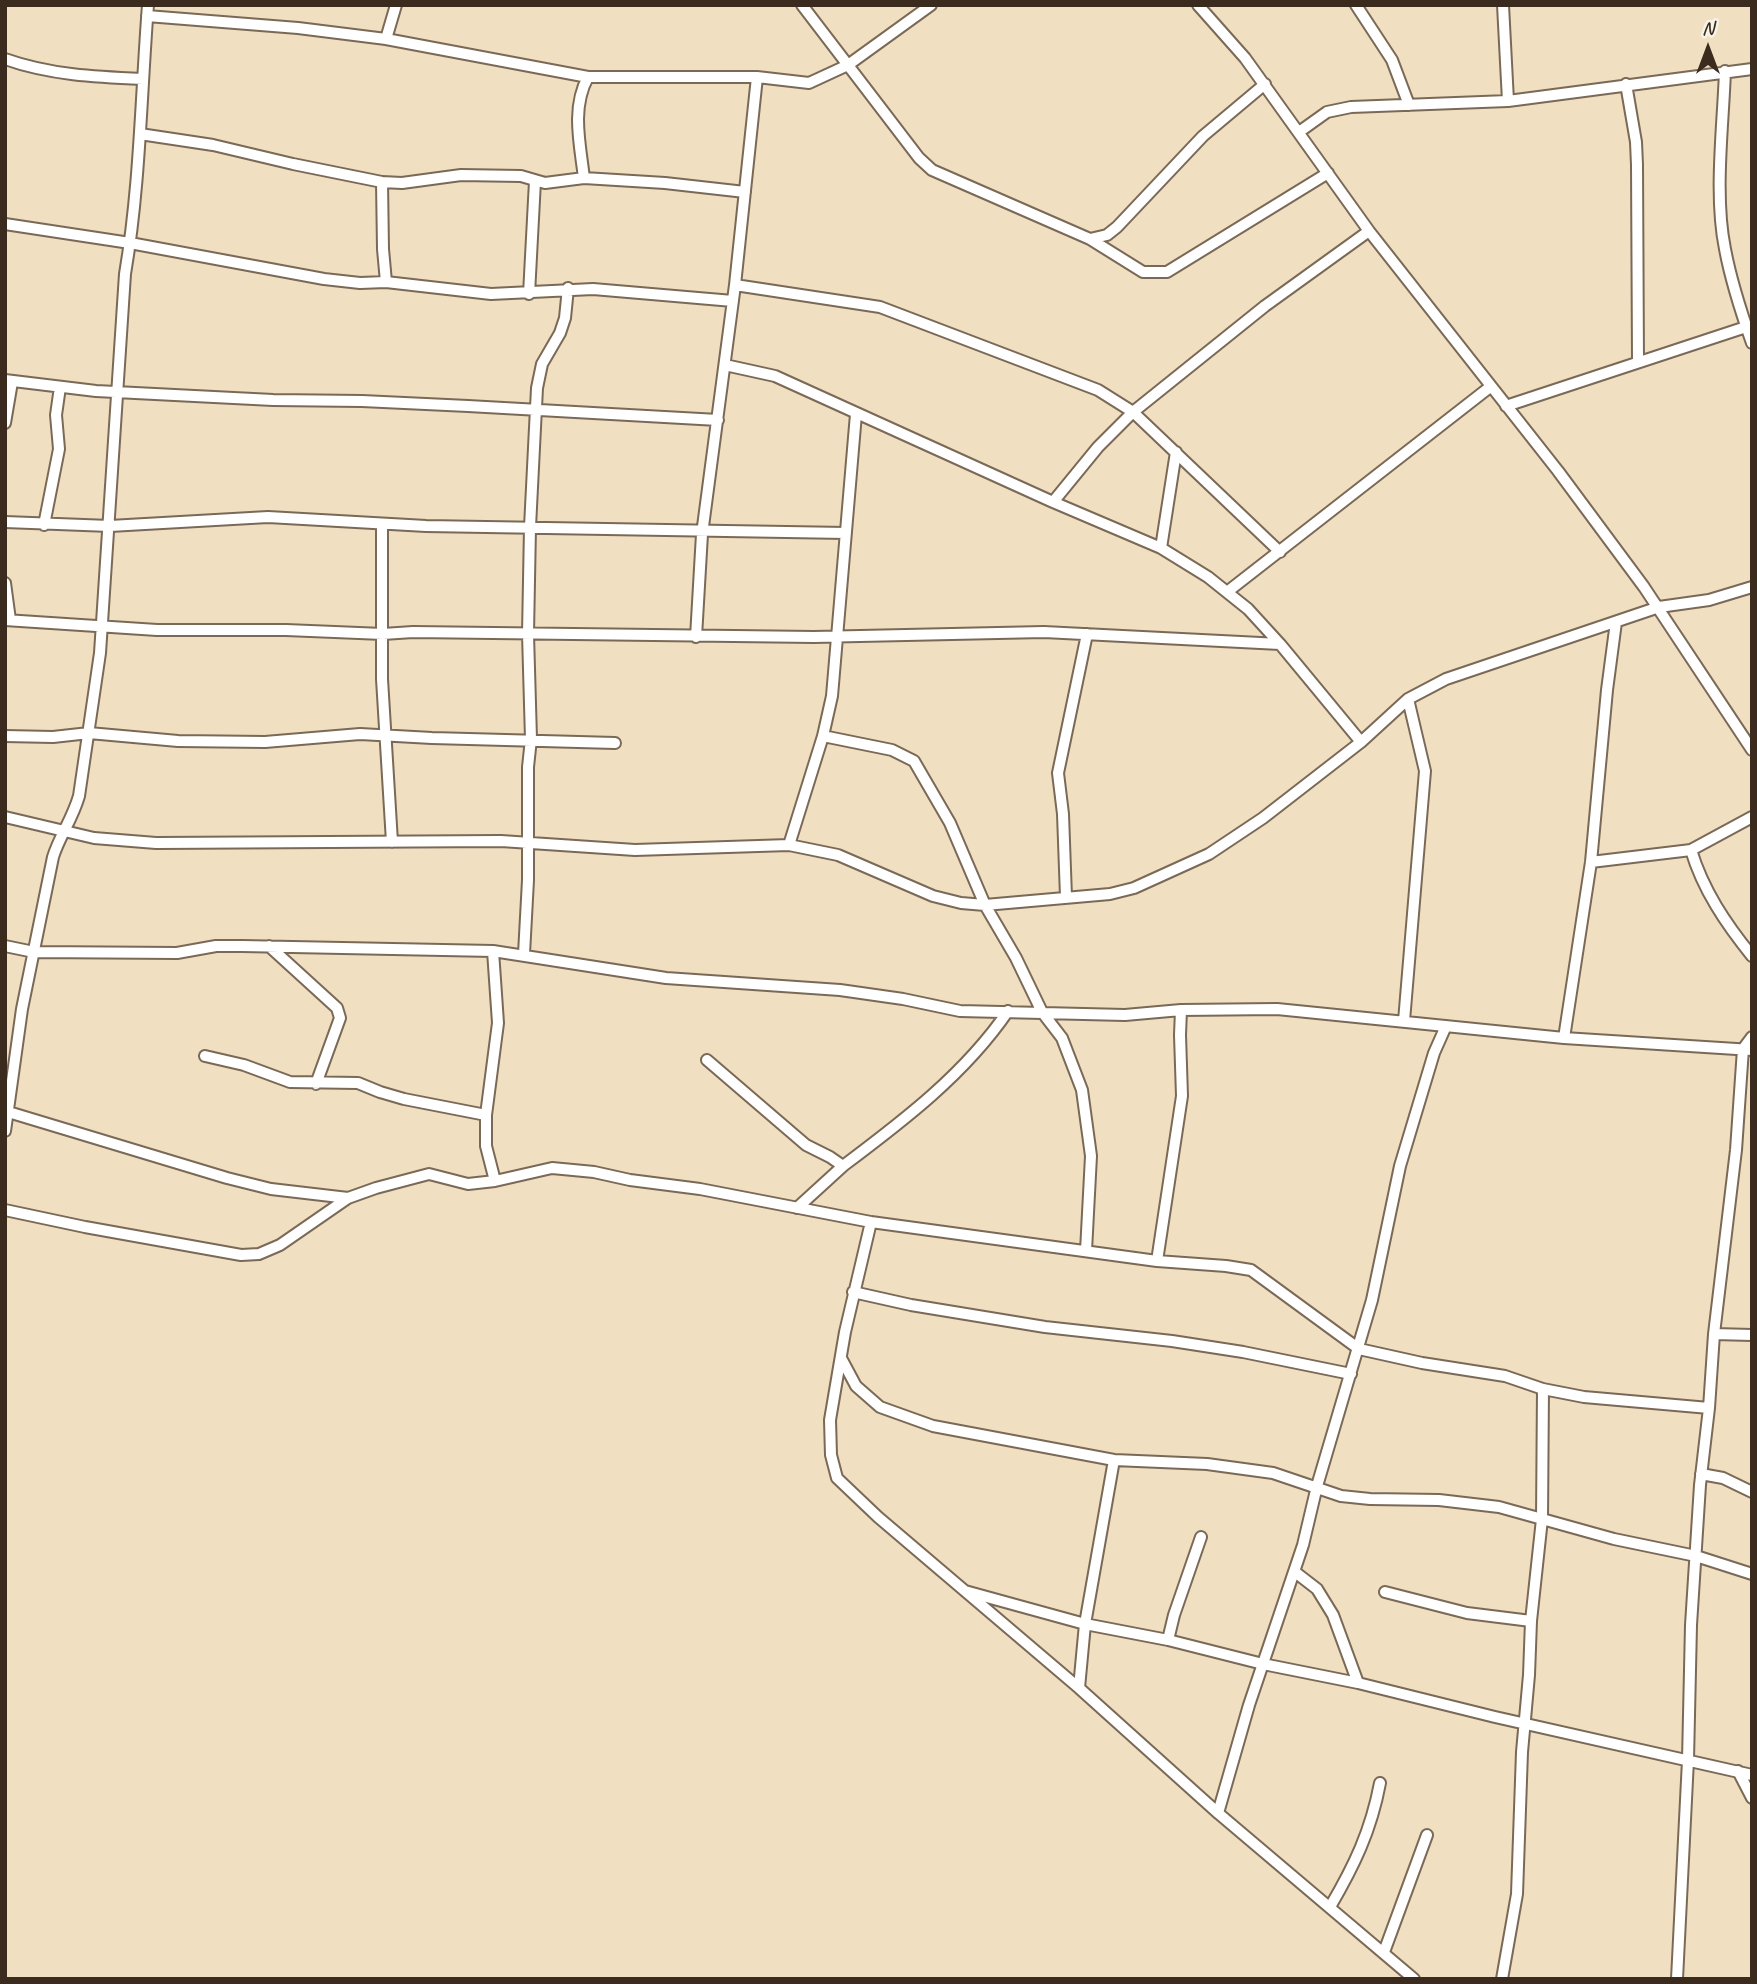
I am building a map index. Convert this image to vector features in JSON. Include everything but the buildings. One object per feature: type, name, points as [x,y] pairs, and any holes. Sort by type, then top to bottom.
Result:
[{"type":"street","points":[[386,39],[396,5]]},
{"type":"street","points":[[802,5],[919,158],[932,170],[1090,239],[1143,272],[1167,272],[1328,173]]},
{"type":"street","points":[[5,1131],[10,1053],[53,858],[73,817],[79,796],[89,733],[110,526],[125,274],[130,243],[147,11],[386,39],[588,77],[757,77],[809,83],[848,65],[932,5]]},
{"type":"street","points":[[1356,5],[1392,60],[1409,106]]},
{"type":"street","points":[[1503,5],[1508,101]]},
{"type":"street","points":[[1201,6],[1265,84],[1369,231],[1558,471],[1659,607],[1752,750]]},
{"type":"street","points":[[5,59],[27,67],[78,76],[143,79]]},
{"type":"street","points":[[1299,132],[1327,111],[1352,107],[1508,101],[1752,69]]},
{"type":"street","points":[[1725,71],[1720,165],[1724,247],[1735,295],[1752,342]]},
{"type":"street","points":[[584,178],[577,105],[581,89],[588,77]]},
{"type":"street","points":[[696,638],[703,532],[735,285],[757,77]]},
{"type":"street","points":[[1090,239],[1107,235],[1117,227],[1203,136],[1265,84]]},
{"type":"street","points":[[1626,84],[1636,142],[1638,361]]},
{"type":"street","points":[[139,134],[213,145],[382,182],[402,183],[461,174],[521,176],[545,183],[584,178],[745,192]]},
{"type":"street","points":[[529,294],[535,181]]},
{"type":"street","points":[[382,182],[383,249],[387,282]]},
{"type":"street","points":[[5,224],[130,243],[324,279],[387,282],[491,294],[529,294],[568,288],[733,301]]},
{"type":"street","points":[[1053,502],[1098,447],[1133,412],[1265,306],[1369,231]]},
{"type":"street","points":[[735,285],[880,307],[1098,390],[1133,412],[1280,552]]},
{"type":"street","points":[[524,954],[531,739],[528,634],[530,527],[537,387],[542,364],[560,334],[565,318],[568,288]]},
{"type":"street","points":[[1506,406],[1746,327]]},
{"type":"street","points":[[725,365],[775,376],[1161,548],[1208,577],[1248,609],[1361,742]]},
{"type":"street","points":[[5,423],[9,381],[60,387],[273,400],[362,401],[718,420]]},
{"type":"street","points":[[44,525],[59,449],[56,415],[60,387]]},
{"type":"street","points":[[1227,592],[1490,387]]},
{"type":"street","points":[[789,845],[823,736],[832,696],[856,414]]},
{"type":"street","points":[[1161,548],[1176,452]]},
{"type":"street","points":[[5,522],[110,526],[268,517],[382,524],[846,533]]},
{"type":"street","points":[[382,524],[382,679],[392,842]]},
{"type":"street","points":[[5,583],[8,620],[158,630],[286,629],[383,634],[413,632],[696,638],[1044,632],[1280,644]]},
{"type":"street","points":[[5,817],[94,838],[156,843],[528,842],[635,850],[789,845],[838,855],[933,896],[961,903],[985,905],[1110,894],[1135,888],[1209,854],[1263,818],[1361,742],[1408,699],[1446,679],[1659,607],[1709,600],[1752,587]]},
{"type":"street","points":[[1564,1038],[1591,862],[1616,622]]},
{"type":"street","points":[[1066,897],[1063,814],[1058,773],[1087,634]]},
{"type":"street","points":[[1404,1021],[1426,771],[1408,699]]},
{"type":"street","points":[[5,736],[53,737],[89,733],[178,741],[265,742],[360,734],[615,743]]},
{"type":"street","points":[[823,736],[892,750],[914,761],[950,823],[985,905],[1016,958],[1042,1012],[1062,1038],[1082,1090],[1091,1156],[1086,1251]]},
{"type":"street","points":[[1591,862],[1691,850],[1752,817]]},
{"type":"street","points":[[1691,850],[1698,873],[1723,919],[1752,956]]},
{"type":"street","points":[[5,946],[34,952],[177,953],[216,946],[493,951],[666,978],[823,988],[903,999],[960,1011],[1125,1014],[1181,1010],[1277,1009],[1564,1038],[1747,1049]]},
{"type":"street","points":[[269,946],[337,1008],[340,1018],[316,1084]]},
{"type":"street","points":[[493,951],[498,1023],[486,1115],[486,1146],[495,1181]]},
{"type":"street","points":[[1157,1262],[1182,1096],[1181,1010]]},
{"type":"street","points":[[797,1208],[843,1166],[914,1111],[990,1037],[1008,1011]]},
{"type":"street","points":[[1218,1813],[1249,1704],[1296,1572],[1317,1486],[1378,1277],[1400,1166],[1434,1053],[1446,1026]]},
{"type":"street","points":[[1677,1979],[1688,1760],[1691,1625],[1701,1474],[1714,1334],[1747,1049],[1752,1037]]},
{"type":"street","points":[[205,1056],[244,1065],[290,1082],[358,1083],[404,1099],[486,1115]]},
{"type":"street","points":[[707,1060],[806,1145],[843,1166]]},
{"type":"street","points":[[7,1111],[227,1178],[271,1189],[348,1198]]},
{"type":"street","points":[[5,1210],[241,1255],[259,1254],[280,1245],[348,1198],[429,1174],[468,1184],[495,1181],[552,1168],[594,1172],[871,1222],[1157,1262],[1251,1270],[1359,1349],[1422,1363],[1506,1376],[1543,1389],[1584,1397],[1709,1408]]},
{"type":"street","points":[[871,1222],[853,1292],[830,1420],[831,1455],[838,1478],[878,1517],[1080,1688],[1218,1813],[1414,1979]]},
{"type":"street","points":[[853,1292],[1045,1328],[1184,1342],[1351,1374]]},
{"type":"street","points":[[1714,1334],[1752,1335]]},
{"type":"street","points":[[841,1358],[856,1386],[880,1408],[933,1426],[1114,1460],[1207,1464],[1273,1473],[1341,1496],[1470,1502],[1614,1539],[1696,1556],[1752,1574]]},
{"type":"street","points":[[1502,1979],[1517,1894],[1531,1621],[1542,1519],[1543,1389]]},
{"type":"street","points":[[1080,1688],[1085,1624],[1114,1460]]},
{"type":"street","points":[[1701,1474],[1723,1478],[1752,1492]]},
{"type":"street","points":[[1168,1640],[1186,1576],[1201,1537]]},
{"type":"street","points":[[1296,1572],[1317,1589],[1333,1615],[1358,1683]]},
{"type":"street","points":[[962,1590],[1085,1624],[1358,1683],[1752,1775]]},
{"type":"street","points":[[1385,1592],[1467,1613],[1531,1621]]},
{"type":"street","points":[[1738,1771],[1752,1798]]},
{"type":"street","points":[[1330,1907],[1367,1838],[1380,1783]]},
{"type":"street","points":[[1384,1952],[1427,1835]]}]
